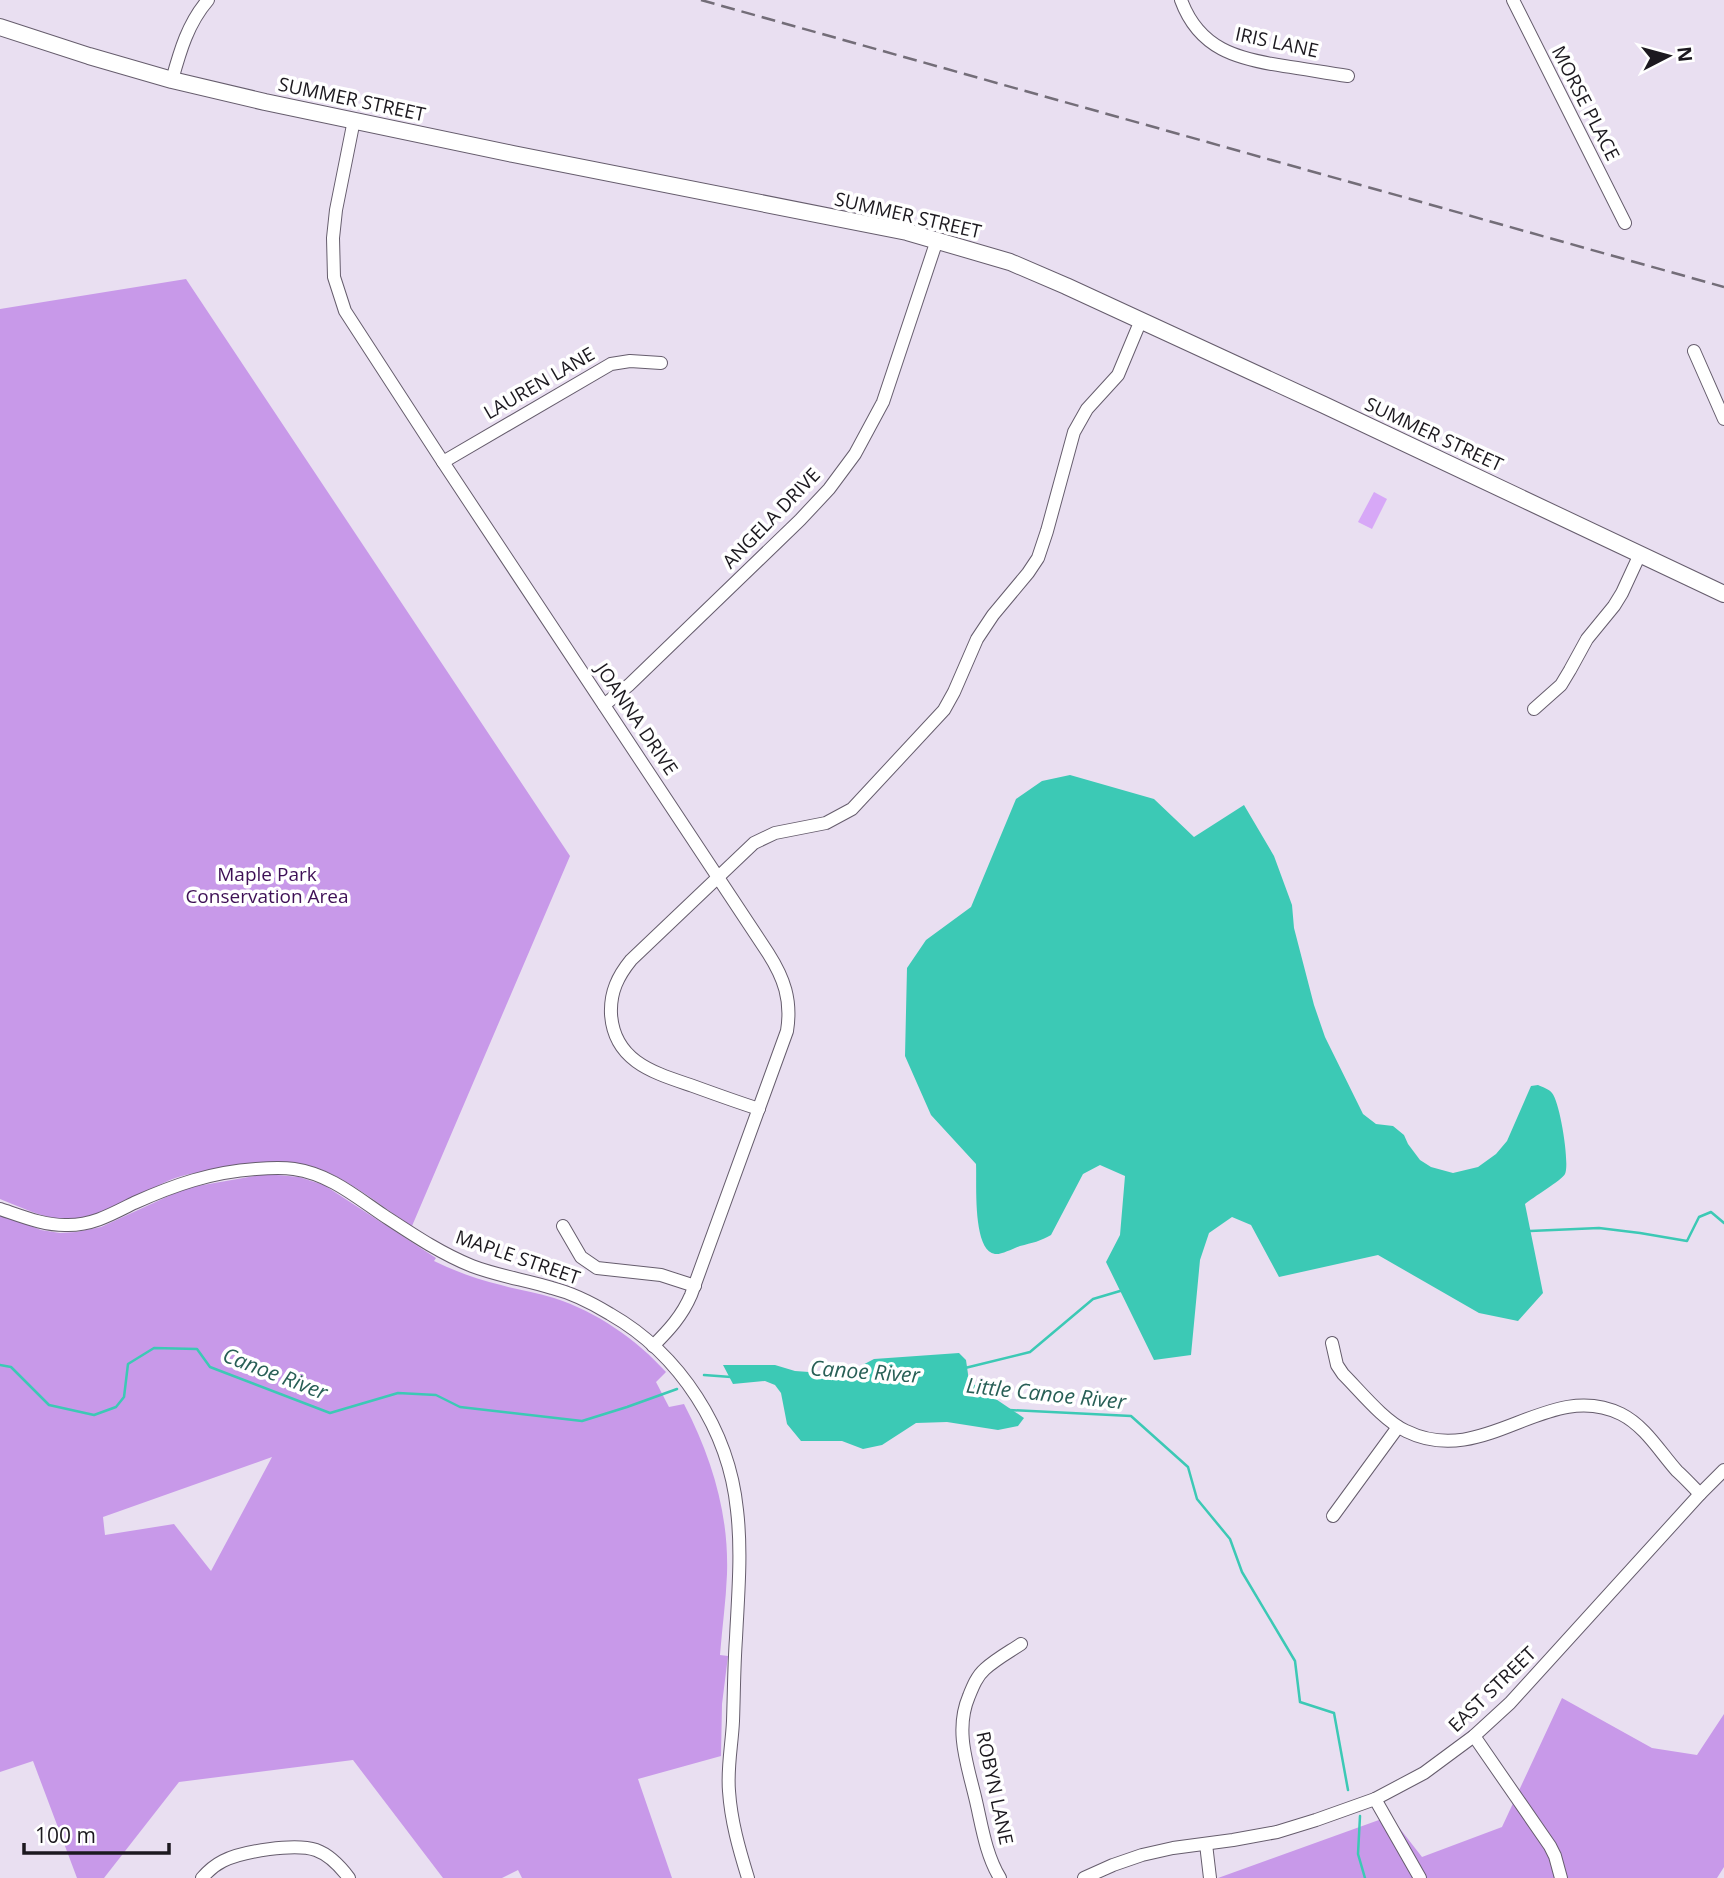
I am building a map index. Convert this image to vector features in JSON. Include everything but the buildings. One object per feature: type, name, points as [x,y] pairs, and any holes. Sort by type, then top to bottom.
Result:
[{"type":"main road","name":"SUMMER STREET","points":[[0,27],[172,80],[513,154],[907,232],[1010,262],[1141,320],[1724,594]]},
{"type":"street","points":[[172,80],[184,41],[208,0]]},
{"type":"street","name":"IRIS LANE","points":[[1181,0],[1198,30],[1224,51],[1264,63],[1348,76]]},
{"type":"street","name":"MORSE PLACE","points":[[1513,0],[1625,223]]},
{"type":"street","name":"JOANNA DRIVE","points":[[354,120],[334,226],[333,252],[337,288],[352,322],[780,971],[788,994],[787,1031],[695,1286],[684,1311],[653,1346]]},
{"type":"street","name":"ANGELA DRIVE","points":[[604,705],[629,685],[800,520],[842,472],[865,438],[883,402],[937,240]]},
{"type":"street","points":[[759,1109],[654,1072],[636,1062],[617,1039],[612,1022],[613,990],[621,974],[637,954],[743,853],[764,837],[784,830],[826,823],[852,809],[941,715],[982,630],[1038,558],[1048,531],[1074,432],[1087,409],[1118,375],[1141,320]]},
{"type":"street","points":[[1694,351],[1724,419]]},
{"type":"street","name":"LAUREN LANE","points":[[443,462],[611,364],[630,361],[661,363]]},
{"type":"street","points":[[1534,709],[1566,678],[1587,639],[1622,593],[1640,554]]},
{"type":"street","name":"MAPLE STREET","points":[[0,1209],[41,1222],[76,1225],[108,1216],[200,1177],[254,1169],[285,1168],[311,1172],[334,1182],[419,1239],[458,1260],[556,1289],[589,1302],[614,1316],[653,1346],[675,1368],[706,1414],[723,1448],[734,1488],[738,1512],[739,1574],[729,1778],[734,1825],[748,1878]]},
{"type":"street","points":[[563,1226],[581,1257],[597,1268],[661,1275],[695,1286]]},
{"type":"street","points":[[1332,1343],[1337,1365],[1343,1374],[1398,1427],[1423,1439],[1447,1442],[1479,1438],[1565,1407],[1602,1407],[1635,1423],[1700,1493]]},
{"type":"street","points":[[1333,1516],[1398,1427]]},
{"type":"street","name":"EAST STREET","points":[[1084,1878],[1113,1865],[1173,1848],[1277,1832],[1317,1821],[1375,1799],[1424,1773],[1474,1736],[1510,1703],[1700,1493],[1724,1470]]},
{"type":"street","name":"ROBYN LANE","points":[[1000,1878],[984,1838],[965,1755],[962,1722],[965,1703],[979,1675],[1021,1644]]},
{"type":"street","points":[[1474,1736],[1550,1846],[1561,1878]]},
{"type":"street","points":[[1375,1799],[1420,1878]]},
{"type":"street","points":[[1206,1844],[1210,1878]]},
{"type":"street","points":[[202,1878],[218,1863],[233,1856],[289,1847],[321,1853],[338,1864],[349,1878]]},
{"type":"shaded area","points":[[1374,492],[1387,499],[1372,529],[1358,522]]},
{"type":"green space","name":"Maple Park Conservation Area","points":[[186,279],[570,856],[412,1226],[336,1176],[311,1166],[288,1162],[252,1164],[181,1176],[119,1205],[79,1218],[49,1217],[0,1199],[0,309]]},
{"type":"green space","points":[[266,1174],[299,1177],[324,1185],[436,1258],[434,1261],[484,1281],[554,1298],[600,1319],[642,1348],[666,1372],[656,1382],[669,1407],[684,1404],[703,1445],[722,1508],[727,1552],[720,1655],[728,1656],[722,1704],[721,1756],[638,1779],[672,1878],[522,1878],[518,1870],[502,1878],[443,1878],[353,1760],[179,1782],[104,1878],[77,1878],[33,1761],[0,1772],[0,1214],[41,1230],[76,1232],[101,1227],[186,1188]],"holes":[[[272,1457],[211,1571],[174,1524],[105,1535],[103,1517]]]},
{"type":"green space","points":[[1562,1698],[1652,1748],[1697,1755],[1724,1714],[1724,1867],[1717,1878],[1218,1878],[1390,1816],[1422,1857],[1502,1827]]},
{"type":"water","points":[[1070,775],[1154,799],[1194,837],[1244,805],[1274,856],[1292,905],[1294,928],[1325,1037],[1363,1114],[1376,1124],[1393,1126],[1404,1135],[1420,1160],[1431,1167],[1453,1173],[1478,1167],[1496,1154],[1507,1141],[1531,1086],[1538,1085],[1552,1093],[1561,1120],[1566,1168],[1563,1177],[1525,1204],[1543,1293],[1518,1321],[1479,1313],[1378,1255],[1279,1277],[1251,1225],[1232,1217],[1209,1233],[1200,1260],[1191,1355],[1154,1360],[1106,1262],[1120,1235],[1125,1176],[1100,1165],[1083,1174],[1051,1235],[1001,1253],[995,1254],[988,1250],[982,1241],[977,1215],[976,1164],[931,1115],[905,1056],[907,968],[926,940],[971,907],[1016,799],[1042,781]]},
{"type":"water","points":[[959,1353],[966,1360],[969,1381],[1024,1418],[1018,1426],[998,1430],[947,1422],[916,1423],[882,1445],[863,1449],[842,1441],[801,1441],[787,1424],[781,1393],[775,1385],[765,1381],[733,1384],[723,1365],[775,1365],[795,1371],[837,1374],[853,1370],[874,1359]]},
{"type":"waterway","name":"Canoe River","points":[[1530,1231],[1599,1228],[1687,1241],[1699,1217],[1711,1212],[1724,1223]]},
{"type":"waterway","name":"Canoe River","points":[[965,1368],[1030,1352],[1093,1299],[1120,1291]]},
{"type":"waterway","name":"Canoe River","points":[[0,1365],[11,1367],[49,1405],[94,1415],[116,1407],[124,1397],[128,1364],[154,1348],[197,1349],[210,1367],[330,1413],[398,1393],[436,1395],[460,1407],[582,1421],[677,1389]]},
{"type":"waterway","name":"Canoe River","points":[[704,1375],[731,1377]]},
{"type":"waterway","name":"Little Canoe River","points":[[1009,1410],[1131,1416],[1188,1467],[1197,1499],[1230,1539],[1242,1572],[1295,1661],[1300,1702],[1334,1713],[1348,1790]]},
{"type":"waterway","name":"Little Canoe River","points":[[1360,1816],[1358,1854],[1365,1878]]},
{"type":"railway","points":[[701,0],[1724,287]]}]
